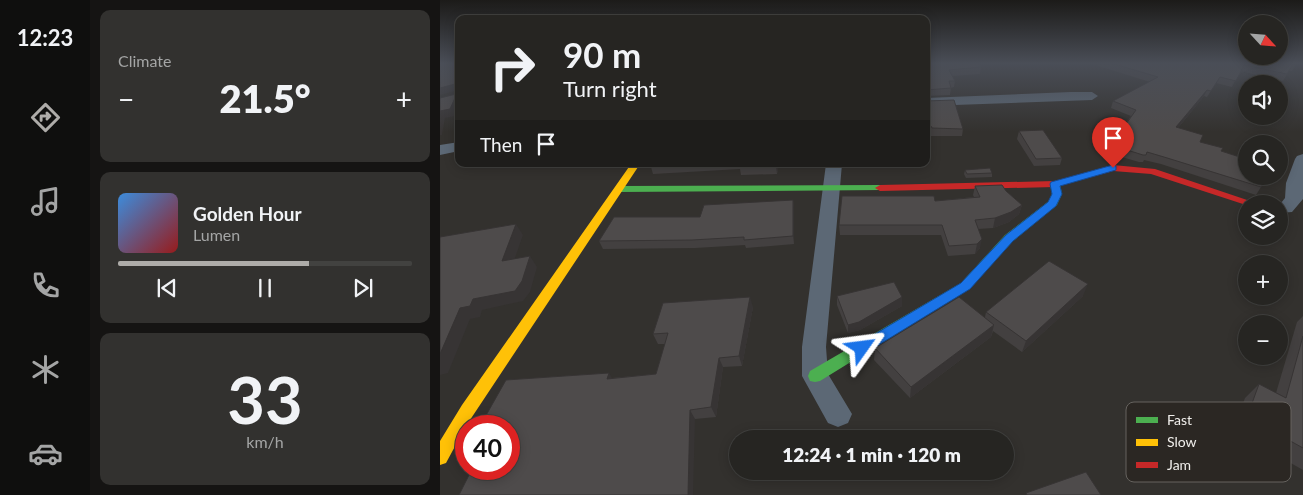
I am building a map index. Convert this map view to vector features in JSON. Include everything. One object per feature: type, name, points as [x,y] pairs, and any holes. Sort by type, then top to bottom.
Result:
[{"type":"street","points":[[930,102],[1092,96]]},
{"type":"street","points":[[440,150],[455,147]]},
{"type":"street","points":[[1288,206],[1294,199],[1294,183],[1303,159]]},
{"type":"street","points":[[440,457],[468,410],[633,167]]},
{"type":"street","points":[[834,167],[814,347],[816,376],[838,414]]},
{"type":"street","points":[[620,189],[1055,184],[1113,168],[1152,171],[1238,199]]},
{"type":"street","points":[[816,376],[965,286],[1010,238],[1053,204],[1057,194],[1055,184]]},
{"type":"street","points":[[440,416],[468,410]]},
{"type":"building","points":[[930,86],[950,86],[951,88],[930,90]]},
{"type":"building","points":[[1141,86],[1214,86],[1211,91],[1207,90],[1176,127],[1203,135],[1200,142],[1223,148],[1221,151],[1238,156],[1238,180],[1147,152],[1146,155],[1143,155],[1111,145],[1136,110],[1113,101]]},
{"type":"building","points":[[455,94],[450,109],[440,111],[440,98]]},
{"type":"building","points":[[954,100],[963,129],[932,128],[930,126],[930,101]]},
{"type":"building","points":[[1043,130],[1062,158],[1036,159],[1019,131]]},
{"type":"building","points":[[990,168],[992,173],[967,174],[965,170]]},
{"type":"building","points":[[1002,185],[1022,205],[1011,212],[995,218],[975,220],[982,239],[977,244],[949,246],[942,225],[839,225],[842,196],[934,196],[935,201],[980,197],[975,186]]},
{"type":"building","points":[[793,200],[793,236],[744,240],[744,237],[692,240],[599,241],[614,217],[700,217],[704,205]]},
{"type":"building","points":[[516,224],[502,261],[530,256],[522,281],[515,291],[473,299],[470,306],[460,308],[440,354],[440,237]]},
{"type":"building","points":[[1049,261],[1088,284],[1026,341],[986,312]]},
{"type":"building","points":[[894,282],[902,297],[859,322],[848,325],[837,296]]},
{"type":"building","points":[[750,297],[739,356],[719,358],[711,407],[690,410],[688,495],[459,495],[466,480],[520,480],[520,415],[486,415],[506,380],[609,373],[607,379],[656,374],[668,333],[653,334],[663,303]]},
{"type":"building","points":[[959,297],[994,325],[911,387],[875,348]]},
{"type":"building","points":[[1303,336],[1303,448],[1291,441],[1291,402],[1252,402],[1259,384],[1286,398]]},
{"type":"building","points":[[1086,472],[1101,495],[1027,495],[1026,493]]},
{"type":"traffic: fast","points":[[815,376],[965,286],[1009,238],[1053,203],[1057,194],[1055,184]]},
{"type":"traffic: fast","points":[[620,189],[880,188]]},
{"type":"traffic: slow","points":[[440,457],[468,410],[633,167]]},
{"type":"traffic: jam","points":[[880,188],[1055,184],[1113,168],[1152,171],[1238,199]]},
{"type":"route","points":[[862,348],[965,286],[1010,238],[1053,204],[1057,194],[1055,184],[1113,168]]}]
